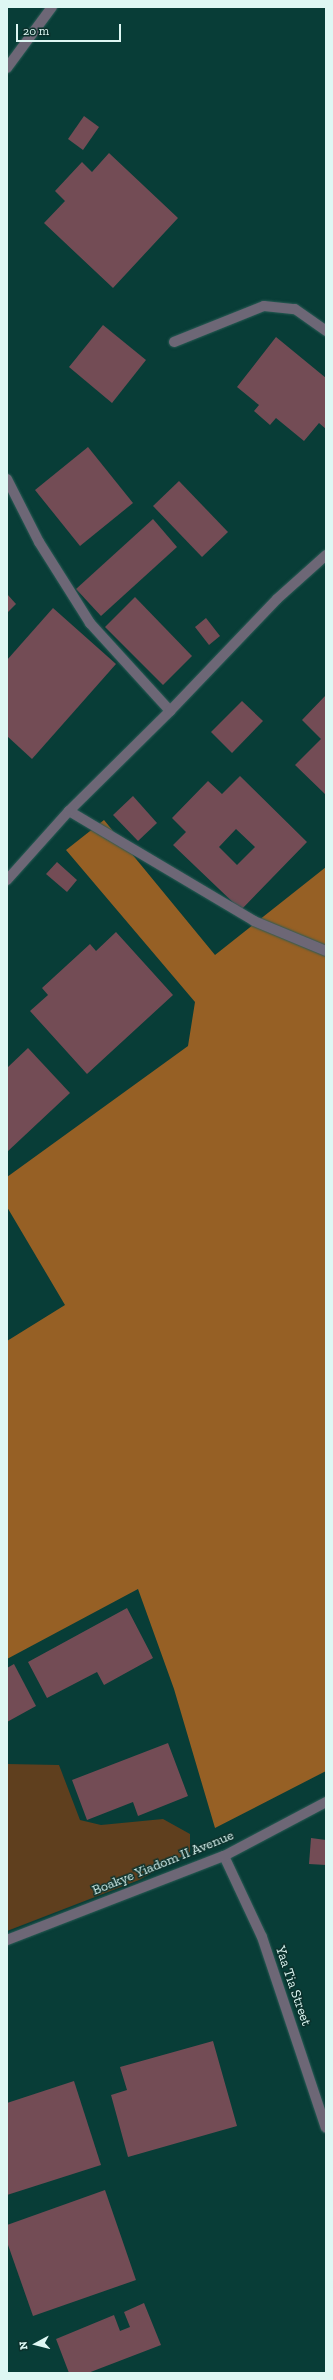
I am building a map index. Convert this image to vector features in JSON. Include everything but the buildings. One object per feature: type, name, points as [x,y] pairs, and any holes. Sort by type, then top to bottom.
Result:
[{"type":"street","points":[[7,68],[52,7]]},
{"type":"street","points":[[174,342],[264,306],[296,309],[326,331]]},
{"type":"street","points":[[7,479],[39,542],[90,623],[170,711]]},
{"type":"street","points":[[7,880],[69,811],[170,711],[277,599],[326,556]]},
{"type":"street","points":[[69,811],[254,921],[326,951]]},
{"type":"street","name":"Boakye Yiadom II Avenue","points":[[7,1940],[224,1856],[326,1802]]},
{"type":"street","name":"Yaa Tia Street","points":[[224,1856],[262,1937],[326,2128]]},
{"type":"shaded area","points":[[104,820],[215,955],[326,867],[326,1771],[215,1828],[174,1689],[138,1589],[7,1659],[7,1341],[65,1305],[7,1207],[7,1177],[188,1046],[195,1002],[66,850]]},
{"type":"shaded area","points":[[7,1764],[59,1765],[80,1820],[101,1825],[163,1819],[190,1834],[190,1852],[139,1880],[7,1931]]}]
